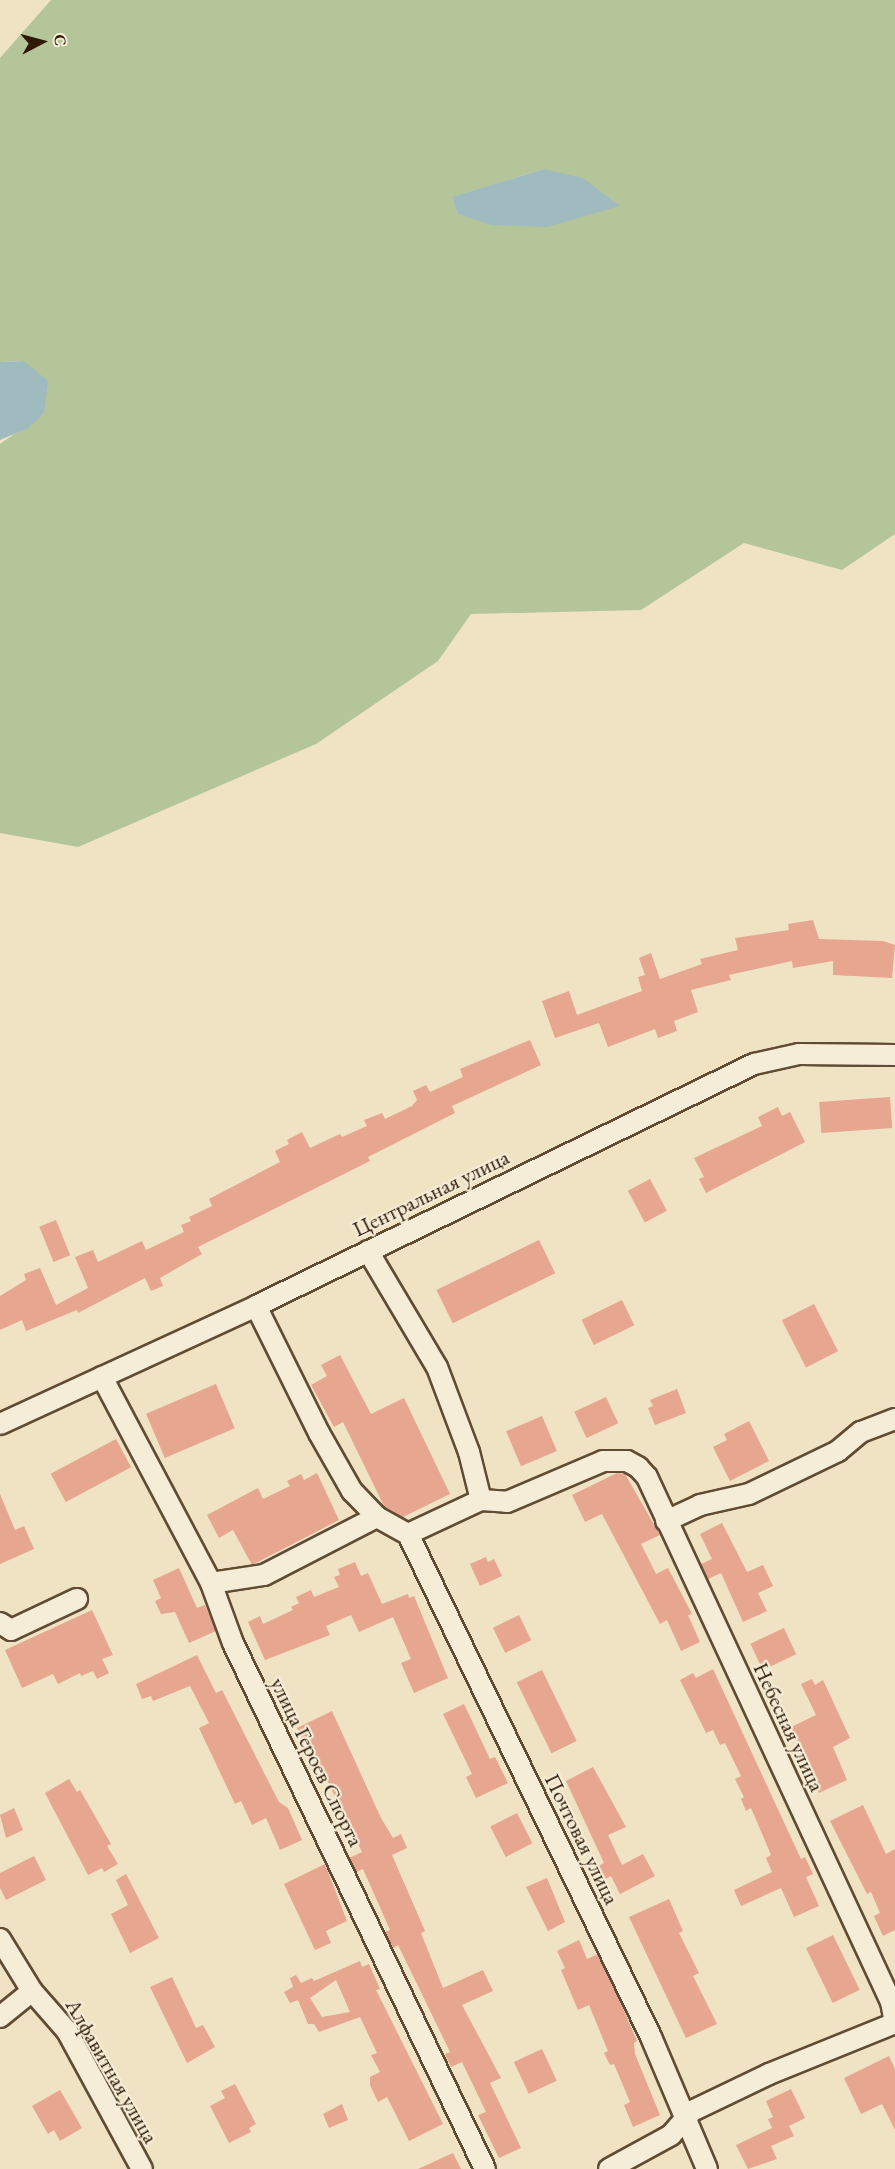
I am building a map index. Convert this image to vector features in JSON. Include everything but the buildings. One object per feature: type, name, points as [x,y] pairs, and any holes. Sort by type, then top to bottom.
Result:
[{"type":"street","name":"Центральная улица","points":[[0,1424],[256,1306],[754,1064],[798,1054],[895,1055]]},
{"type":"street","points":[[256,1306],[318,1433],[352,1491],[376,1517],[408,1534],[481,1500],[469,1452],[437,1367],[369,1251]]},
{"type":"street","name":"улица Героев Спорта","points":[[102,1377],[211,1583],[233,1643],[485,2169]]},
{"type":"street","points":[[666,1521],[700,1505],[748,1494],[838,1451],[861,1431],[895,1419]]},
{"type":"street","name":"Небесная улица","points":[[481,1500],[507,1502],[603,1461],[627,1461],[647,1478],[891,2002],[895,2022]]},
{"type":"street","points":[[211,1583],[264,1575],[376,1517]]},
{"type":"street","name":"Почтовая улица","points":[[408,1534],[651,2037],[684,2122],[707,2169]]},
{"type":"street","points":[[0,1623],[11,1630],[77,1599]]},
{"type":"street","name":"Алфавитная улица","points":[[0,1939],[32,1991],[67,2031],[142,2169]]},
{"type":"street","points":[[0,2017],[32,1991]]},
{"type":"street","points":[[609,2169],[670,2135],[692,2111],[769,2074],[895,2022]]},
{"type":"green space","points":[[51,0],[895,0],[895,534],[842,570],[744,543],[641,610],[471,614],[438,661],[316,744],[78,847],[0,833],[0,444],[44,413],[24,361],[0,362],[0,58]],"holes":[[[544,169],[458,214],[453,197]]]},
{"type":"water","points":[[544,169],[583,178],[620,206],[547,227],[491,225],[458,214],[452,197]]},
{"type":"water","points":[[24,361],[48,381],[44,413],[28,428],[0,440],[0,362]]}]
